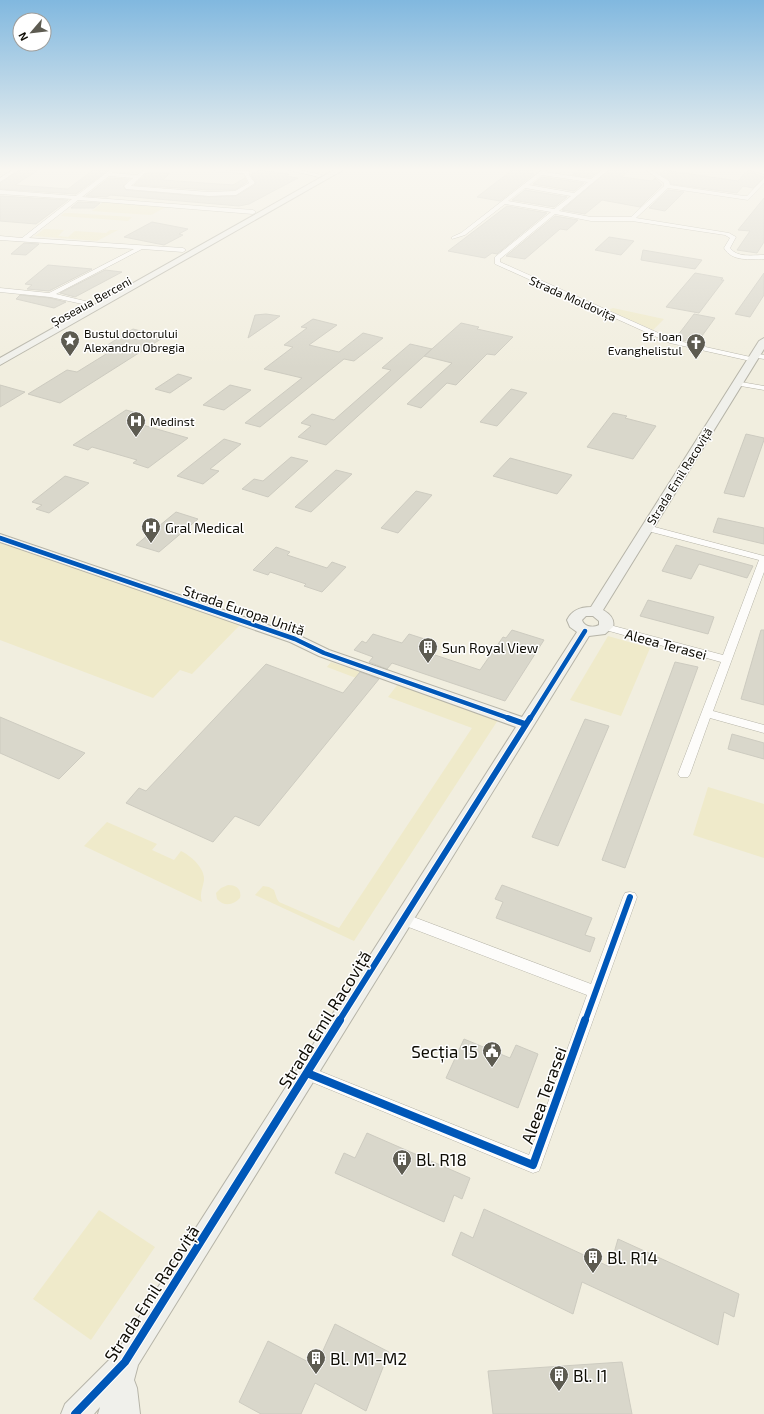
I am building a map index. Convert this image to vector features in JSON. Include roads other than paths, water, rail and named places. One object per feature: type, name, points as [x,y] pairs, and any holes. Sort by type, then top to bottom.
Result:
[{"type":"street","points":[[24,239],[28,236]]},
{"type":"street","name":"Șoseaua Berceni","points":[[0,352],[208,236]]},
{"type":"street","name":"Șoseaua Berceni","points":[[0,362],[218,236]]},
{"type":"street","points":[[454,238],[459,236]]},
{"type":"street","name":"Strada Moldovița","points":[[525,236],[497,258],[497,263],[672,342],[757,357]]},
{"type":"street","points":[[731,236],[733,238],[727,248],[728,252],[742,256],[764,257]]},
{"type":"street","points":[[0,238],[182,250]]},
{"type":"street","points":[[0,244],[8,238]]},
{"type":"street","points":[[50,295],[141,247]]},
{"type":"street","points":[[114,288],[125,290]]},
{"type":"street","points":[[0,290],[50,295],[87,303]]},
{"type":"street","name":"Strada Emil Racoviță","points":[[595,612],[738,383],[757,357],[764,341]]},
{"type":"street","points":[[15,343],[27,346]]},
{"type":"street","points":[[738,383],[764,388]]},
{"type":"street","points":[[647,528],[764,559]]},
{"type":"street","name":"Strada Europa Unită","points":[[0,538],[295,639],[324,653],[525,724]]},
{"type":"street","name":"Aleea Terasei","points":[[684,774],[764,559]]},
{"type":"street","points":[[583,612],[595,612],[606,618],[606,627],[596,632],[585,631],[575,624],[575,616],[583,612]]},
{"type":"street","name":"Aleea Terasei","points":[[606,627],[727,660]]},
{"type":"street","name":"Strada Emil Racoviță","points":[[75,1414],[125,1362],[525,724],[585,631]]},
{"type":"street","points":[[707,713],[764,729]]},
{"type":"street","name":"Aleea Terasei","points":[[307,1073],[533,1165],[630,896]]},
{"type":"street","points":[[403,919],[596,992]]},
{"type":"street","points":[[125,1362],[124,1390],[126,1414]]},
{"type":"street","name":"Strada Emil Racoviță","points":[[112,1414],[125,1362]]},
{"type":"place","name":"Bustul doctorului Alexandru Obregia","points":[[70,357]]},
{"type":"place","name":"Sf. Ioan Evanghelistul","points":[[696,360]]},
{"type":"place","name":"Medinst","points":[[136,438]]},
{"type":"place","name":"Gral Medical","points":[[151,544]]},
{"type":"place","name":"Sun Royal View","points":[[428,664]]},
{"type":"place","name":"Secția 15","points":[[492,1068]]},
{"type":"place","name":"Bl. R18","points":[[402,1176]]},
{"type":"place","name":"Bl. R14","points":[[593,1274]]},
{"type":"place","name":"Bl. M1-M2","points":[[316,1375]]},
{"type":"place","name":"Bl. I1","points":[[559,1392]]}]
